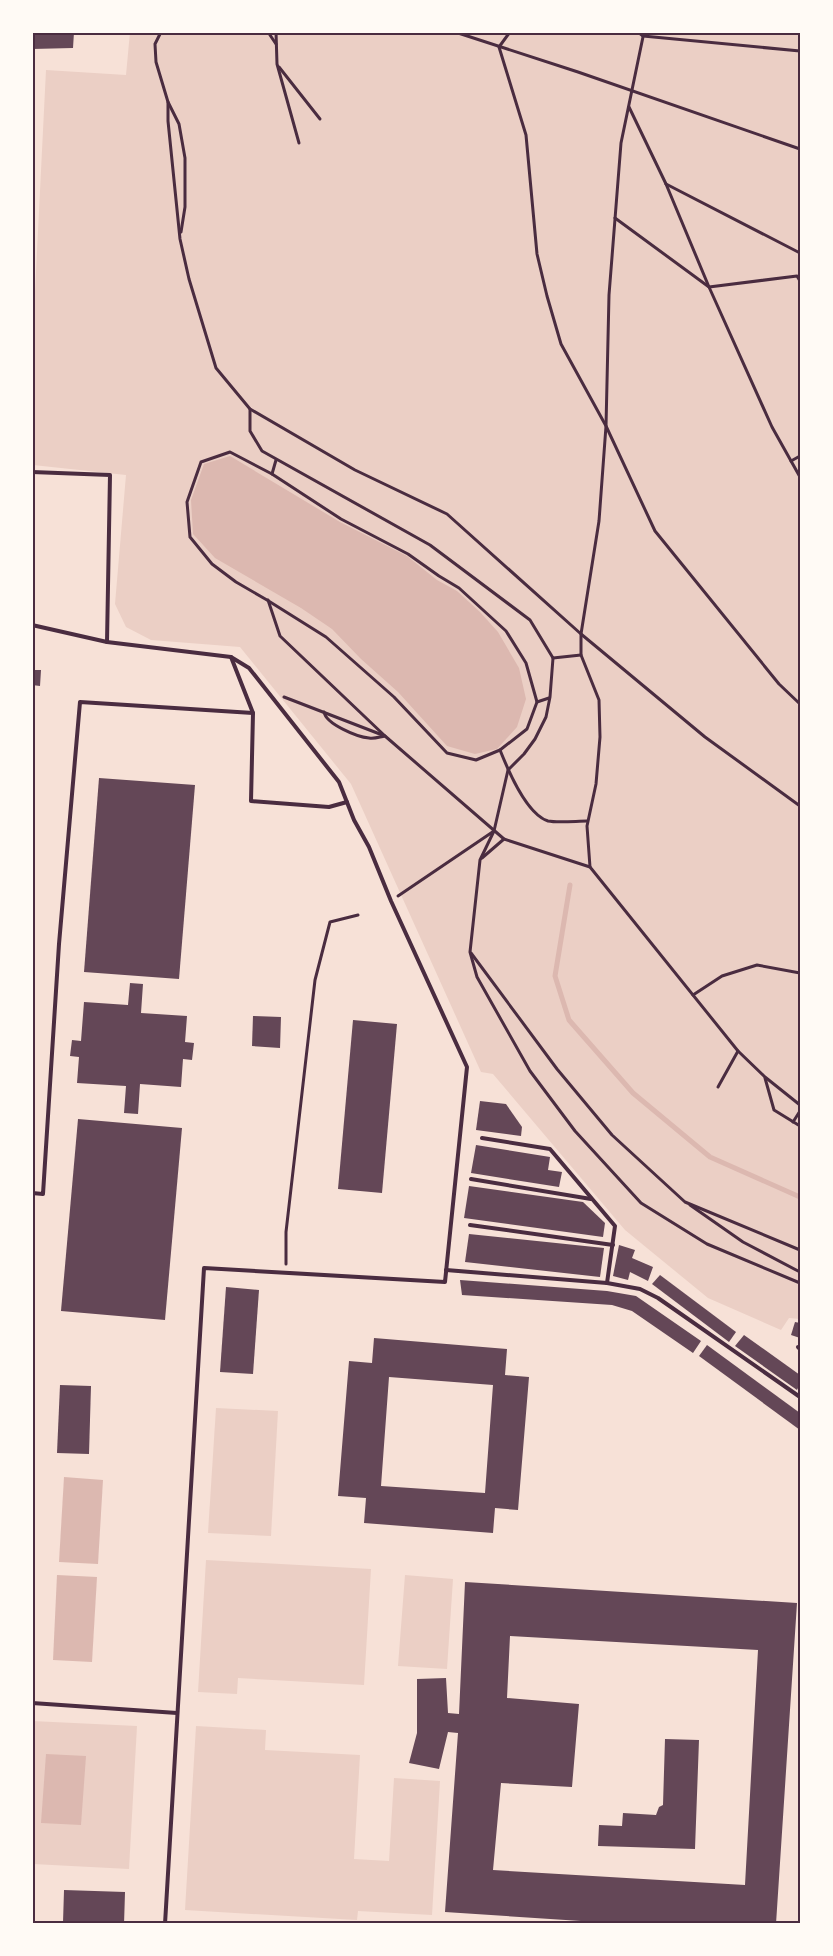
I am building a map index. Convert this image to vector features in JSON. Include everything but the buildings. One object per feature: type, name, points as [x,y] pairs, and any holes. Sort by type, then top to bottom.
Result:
[{"type":"lane","points":[[32,472],[110,475],[107,642]]},
{"type":"lane","points":[[32,624],[107,642],[231,657],[249,668],[339,782],[354,820],[369,847],[391,901],[467,1067],[445,1282],[204,1268],[165,1924]]},
{"type":"lane","points":[[231,657],[253,713],[251,801],[329,807],[347,802]]},
{"type":"lane","points":[[32,1193],[43,1194],[59,944],[80,702],[253,713]]},
{"type":"lane","points":[[482,1138],[550,1149],[615,1226],[607,1283]]},
{"type":"lane","points":[[471,1179],[591,1199]]},
{"type":"lane","points":[[470,1225],[613,1245]]},
{"type":"lane","points":[[446,1270],[607,1283],[640,1289],[658,1298],[800,1397]]},
{"type":"lane","points":[[32,1703],[178,1713]]},
{"type":"path","points":[[161,32],[155,44],[156,62],[168,102],[179,124],[185,158],[185,207],[180,239]]},
{"type":"path","points":[[268,32],[277,44]]},
{"type":"path","points":[[276,32],[277,64],[299,143]]},
{"type":"path","points":[[455,32],[578,72],[800,149]]},
{"type":"path","points":[[499,47],[510,32]]},
{"type":"path","points":[[638,32],[800,51]]},
{"type":"path","points":[[590,867],[588,821],[596,784],[600,737],[598,700],[581,655],[581,634],[599,521],[606,426],[609,295],[621,143],[644,34]]},
{"type":"path","points":[[499,47],[526,135],[537,254],[561,344],[606,426],[655,530],[779,684],[800,704]]},
{"type":"path","points":[[277,64],[320,119]]},
{"type":"path","points":[[168,102],[168,121],[180,239],[189,279],[216,368],[250,410],[355,470],[447,514],[581,634],[705,738],[800,806]]},
{"type":"path","points":[[629,106],[666,184],[772,427],[800,477]]},
{"type":"path","points":[[666,184],[800,253]]},
{"type":"path","points":[[614,217],[709,286],[797,276],[800,281]]},
{"type":"path","points":[[250,410],[250,431],[262,451],[430,545],[530,620],[553,658],[550,697],[546,717],[535,739],[524,754],[508,770],[494,831],[480,860],[470,952],[477,977],[530,1071],[575,1131],[641,1203],[707,1244],[800,1283]]},
{"type":"path","points":[[230,452],[272,474],[341,519],[408,554],[459,588],[506,631],[526,663],[537,702],[527,729],[500,750],[476,760],[447,753],[394,697],[333,644],[267,600],[236,582],[212,564],[190,537],[187,502],[201,462],[230,452]]},
{"type":"path","points":[[791,461],[800,456]]},
{"type":"path","points":[[272,474],[276,460]]},
{"type":"path","points":[[267,600],[280,636],[385,736],[494,831],[504,838],[590,867],[738,1051],[765,1077],[800,1105]]},
{"type":"path","points":[[553,658],[581,655]]},
{"type":"path","points":[[268,691],[385,736]]},
{"type":"path","points":[[537,702],[550,697]]},
{"type":"path","points":[[324,712],[325,718],[332,723],[366,738],[385,736]]},
{"type":"path","points":[[500,750],[508,770],[527,804],[536,814],[548,821],[588,821]]},
{"type":"path","points":[[391,901],[494,831]]},
{"type":"path","points":[[480,860],[504,838]]},
{"type":"path","points":[[286,1272],[286,1232],[316,980],[330,922],[358,915]]},
{"type":"path","points":[[470,952],[557,1069],[612,1135],[685,1202],[743,1242],[800,1272]]},
{"type":"path","points":[[693,995],[722,976],[758,965],[800,973]]},
{"type":"path","points":[[718,1087],[738,1051]]},
{"type":"path","points":[[765,1077],[774,1110],[800,1126]]},
{"type":"path","points":[[793,1122],[800,1111]]},
{"type":"path","points":[[685,1202],[800,1250]]},
{"type":"shaded area","points":[[130,32],[800,33],[800,1319],[789,1318],[781,1330],[708,1298],[625,1230],[493,1074],[481,1072],[351,784],[240,647],[151,640],[126,627],[115,604],[126,475],[33,465],[33,332],[46,70],[126,75]]},
{"type":"shaded area","points":[[230,456],[340,522],[407,556],[437,580],[457,591],[480,612],[498,632],[519,668],[526,699],[517,727],[497,749],[475,754],[447,746],[398,692],[361,659],[332,629],[301,608],[215,558],[193,534],[191,500],[204,464]]},
{"type":"shaded area","points":[[216,1408],[278,1411],[271,1536],[208,1533]]},
{"type":"shaded area","points":[[64,1477],[103,1480],[98,1564],[59,1562]]},
{"type":"shaded area","points":[[206,1560],[371,1569],[364,1685],[238,1678],[237,1694],[198,1692]]},
{"type":"shaded area","points":[[57,1575],[97,1577],[92,1662],[53,1660]]},
{"type":"shaded area","points":[[405,1575],[453,1579],[447,1669],[398,1666]]},
{"type":"shaded area","points":[[32,1721],[137,1726],[129,1869],[33,1864]]},
{"type":"shaded area","points":[[196,1726],[266,1730],[265,1750],[360,1755],[354,1859],[389,1861],[394,1778],[440,1781],[432,1915],[358,1911],[357,1920],[185,1910]]},
{"type":"shaded area","points":[[46,1754],[86,1756],[81,1825],[41,1823]]},
{"type":"waterway","points":[[570,885],[555,976],[569,1020],[633,1093],[710,1157],[800,1197]]}]
